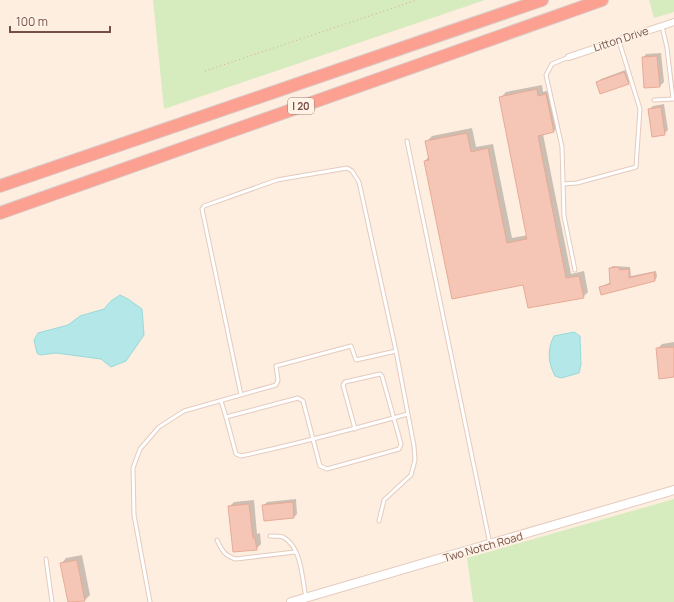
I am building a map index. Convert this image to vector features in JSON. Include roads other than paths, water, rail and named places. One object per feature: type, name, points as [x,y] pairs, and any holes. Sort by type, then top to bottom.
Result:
[{"type":"highway","name":"I 20","points":[[0,186],[542,0]]},
{"type":"highway","name":"I 20","points":[[0,213],[602,0]]},
{"type":"street","name":"Litton Drive","points":[[569,57],[674,22]]},
{"type":"street","name":"Two Notch Road","points":[[291,602],[674,490]]},
{"type":"lane","points":[[654,100],[674,99],[667,48],[662,26]]},
{"type":"lane","points":[[563,184],[577,182],[636,166],[640,109],[619,40]]},
{"type":"lane","points":[[569,57],[552,64],[546,74],[562,147],[564,216],[575,270]]},
{"type":"lane","points":[[407,141],[490,545]]},
{"type":"lane","points":[[241,395],[202,212],[204,206],[277,180],[335,169],[347,168],[352,170],[359,182],[396,351],[415,460],[411,475],[384,500],[379,521]]},
{"type":"lane","points":[[150,602],[134,515],[133,468],[140,449],[159,427],[184,411],[276,385],[278,380],[276,366],[351,346],[354,358],[358,360],[396,351]]},
{"type":"lane","points":[[226,417],[298,398],[303,401],[320,466],[324,469],[365,459],[399,449],[401,444],[380,374],[345,382],[343,388],[355,429]]},
{"type":"lane","points":[[221,401],[236,454],[238,456],[313,440],[408,414]]},
{"type":"lane","points":[[270,536],[282,537],[293,545],[299,563],[306,598]]},
{"type":"lane","points":[[217,540],[222,551],[228,557],[236,559],[296,552]]},
{"type":"lane","points":[[46,559],[52,602]]},
{"type":"water","points":[[120,295],[142,309],[144,335],[126,361],[111,367],[101,359],[56,353],[40,355],[37,353],[34,340],[38,333],[68,325],[80,316],[104,309],[111,301]]},
{"type":"water","points":[[574,332],[580,336],[581,365],[579,373],[561,378],[555,376],[549,356],[550,346],[554,336]]}]
